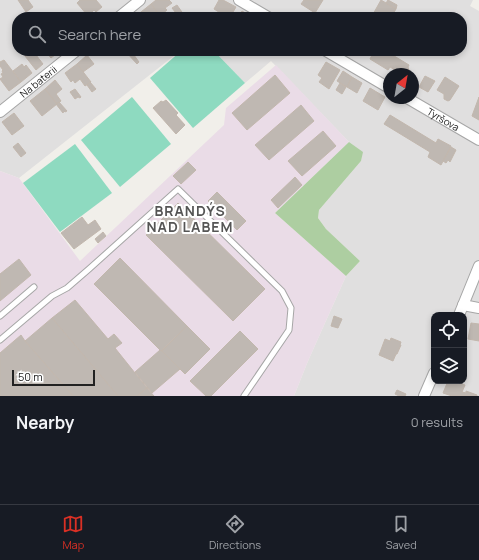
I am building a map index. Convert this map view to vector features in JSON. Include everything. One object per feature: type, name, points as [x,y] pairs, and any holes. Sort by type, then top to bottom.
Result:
[{"type":"street","points":[[125,12],[140,0]]},
{"type":"street","points":[[239,0],[259,12]]},
{"type":"street","name":"Na baterii","points":[[0,112],[70,56]]},
{"type":"street","points":[[335,56],[383,84]]},
{"type":"street","name":"Tyršova","points":[[417,104],[479,140]]},
{"type":"street","points":[[460,312],[479,266]]},
{"type":"street","points":[[463,305],[479,308]]},
{"type":"street","points":[[424,396],[431,380]]},
{"type":"lane","points":[[0,340],[52,296],[67,288],[84,274],[178,189],[282,292],[291,308],[289,330],[244,396]]},
{"type":"lane","points":[[0,316],[34,287]]},
{"type":"shaded area","points":[[0,0],[473,0],[470,6],[479,11],[479,396],[294,396],[346,276],[360,261],[326,229],[318,218],[319,210],[361,161],[362,152],[349,142],[271,61],[245,83],[219,56],[467,56],[467,12],[12,12],[12,56],[174,56],[19,178],[0,171]]},
{"type":"shaded area","points":[[276,65],[349,142],[275,213],[346,276],[294,396],[0,396],[0,171],[19,178],[80,261],[224,125],[226,108]]},
{"type":"green space","points":[[175,56],[219,56],[245,83],[193,128],[150,78]]},
{"type":"green space","points":[[132,97],[171,144],[120,187],[81,140]]},
{"type":"green space","points":[[349,142],[363,152],[361,161],[319,210],[318,218],[326,229],[360,261],[346,276],[275,213]]},
{"type":"green space","points":[[75,144],[112,193],[60,232],[23,183]]},
{"type":"building","points":[[18,0],[28,0],[33,7],[26,12]]},
{"type":"building","points":[[80,0],[96,0],[102,7],[96,12],[94,10],[92,12],[85,12],[77,3]]},
{"type":"building","points":[[156,0],[169,0],[172,3],[165,8],[167,10],[165,12],[157,12],[151,4]]},
{"type":"building","points":[[219,0],[223,0],[236,7],[233,12],[219,12],[214,9]]},
{"type":"building","points":[[304,0],[323,0],[316,12],[301,4]]},
{"type":"building","points":[[381,0],[396,9],[394,12],[374,12]]},
{"type":"building","points":[[388,0],[397,5],[396,9],[386,3]]},
{"type":"building","points":[[151,4],[157,12],[141,12]]},
{"type":"building","points":[[177,5],[182,12],[175,12],[172,8]]},
{"type":"building","points":[[25,56],[37,56],[43,64],[36,70]]},
{"type":"building","points":[[88,56],[94,64],[83,72],[77,64]]},
{"type":"building","points":[[130,56],[135,56],[139,62],[137,64]]},
{"type":"building","points":[[372,56],[394,56],[409,65],[408,68],[385,68],[370,59]]},
{"type":"building","points":[[4,60],[21,82],[9,91],[0,79],[3,77],[1,74],[3,73],[3,70],[0,66],[0,62]]},
{"type":"building","points":[[326,62],[340,70],[329,89],[319,82],[322,78],[318,75]]},
{"type":"building","points":[[22,64],[24,67],[26,65],[32,73],[21,82],[13,71]]},
{"type":"building","points":[[77,64],[91,82],[85,86],[80,79],[75,83],[73,80],[71,82],[65,73]]},
{"type":"building","points":[[343,71],[352,77],[347,87],[337,81]]},
{"type":"building","points":[[275,75],[290,93],[247,130],[232,113]]},
{"type":"building","points":[[425,76],[435,81],[428,92],[419,87]]},
{"type":"building","points":[[352,77],[362,83],[357,93],[347,87]]},
{"type":"building","points":[[445,77],[459,86],[448,101],[444,99],[444,94],[437,90]]},
{"type":"building","points":[[55,80],[62,89],[56,94],[61,101],[57,104],[45,89]]},
{"type":"building","points":[[90,82],[96,89],[92,92],[87,85]]},
{"type":"building","points":[[340,83],[346,87],[342,94],[336,90]]},
{"type":"building","points":[[370,88],[383,96],[383,101],[378,110],[363,101]]},
{"type":"building","points":[[45,89],[57,104],[42,116],[30,101]]},
{"type":"building","points":[[75,89],[81,97],[80,98],[78,97],[75,99],[70,92]]},
{"type":"building","points":[[479,97],[479,120],[472,116]]},
{"type":"building","points":[[166,100],[178,113],[176,115],[185,125],[176,134],[153,108],[161,101],[163,102]]},
{"type":"building","points":[[59,102],[67,111],[64,111],[63,113],[56,104]]},
{"type":"building","points":[[301,105],[314,121],[269,160],[255,145]]},
{"type":"building","points":[[14,113],[24,126],[12,135],[2,122]]},
{"type":"building","points":[[390,115],[436,143],[438,139],[451,146],[441,165],[428,157],[430,152],[384,124]]},
{"type":"building","points":[[323,131],[336,146],[302,176],[288,161]]},
{"type":"building","points":[[18,143],[26,153],[21,157],[13,147]]},
{"type":"building","points":[[451,147],[456,150],[450,162],[448,160],[446,163],[443,161]]},
{"type":"building","points":[[188,162],[196,170],[181,184],[173,176]]},
{"type":"building","points":[[295,177],[302,185],[278,208],[271,200]]},
{"type":"building","points":[[217,192],[246,221],[237,230],[208,201]]},
{"type":"building","points":[[178,203],[265,289],[233,321],[146,235]]},
{"type":"building","points":[[82,217],[88,225],[95,220],[101,229],[74,249],[61,233]]},
{"type":"building","points":[[103,232],[106,236],[98,243],[95,239]]},
{"type":"building","points":[[120,258],[187,326],[161,351],[94,284]]},
{"type":"building","points":[[19,259],[31,275],[0,301],[0,274]]},
{"type":"building","points":[[75,300],[108,339],[114,334],[122,343],[115,348],[147,388],[137,396],[118,396],[52,318]]},
{"type":"building","points":[[334,316],[342,319],[338,328],[331,326]]},
{"type":"building","points":[[52,318],[118,396],[73,396],[25,341]]},
{"type":"building","points":[[471,323],[479,324],[479,341],[468,339]]},
{"type":"building","points":[[187,326],[210,349],[185,374],[162,351]]},
{"type":"building","points":[[240,331],[258,349],[211,396],[206,396],[190,381]]},
{"type":"building","points":[[21,335],[73,396],[0,396],[0,353]]},
{"type":"building","points":[[391,338],[401,342],[393,361],[379,355],[385,339],[390,341]]},
{"type":"building","points":[[160,350],[180,369],[152,393],[135,372]]},
{"type":"building","points":[[447,384],[462,384],[465,385],[462,392],[466,393],[466,391],[477,396],[452,396],[443,393]]},
{"type":"building","points":[[147,388],[154,396],[137,396]]},
{"type":"building","points":[[397,390],[406,394],[405,396],[395,394]]},
{"type":"district","name":"BRANDÝS NAD LABEM","points":[[190,218]]}]
